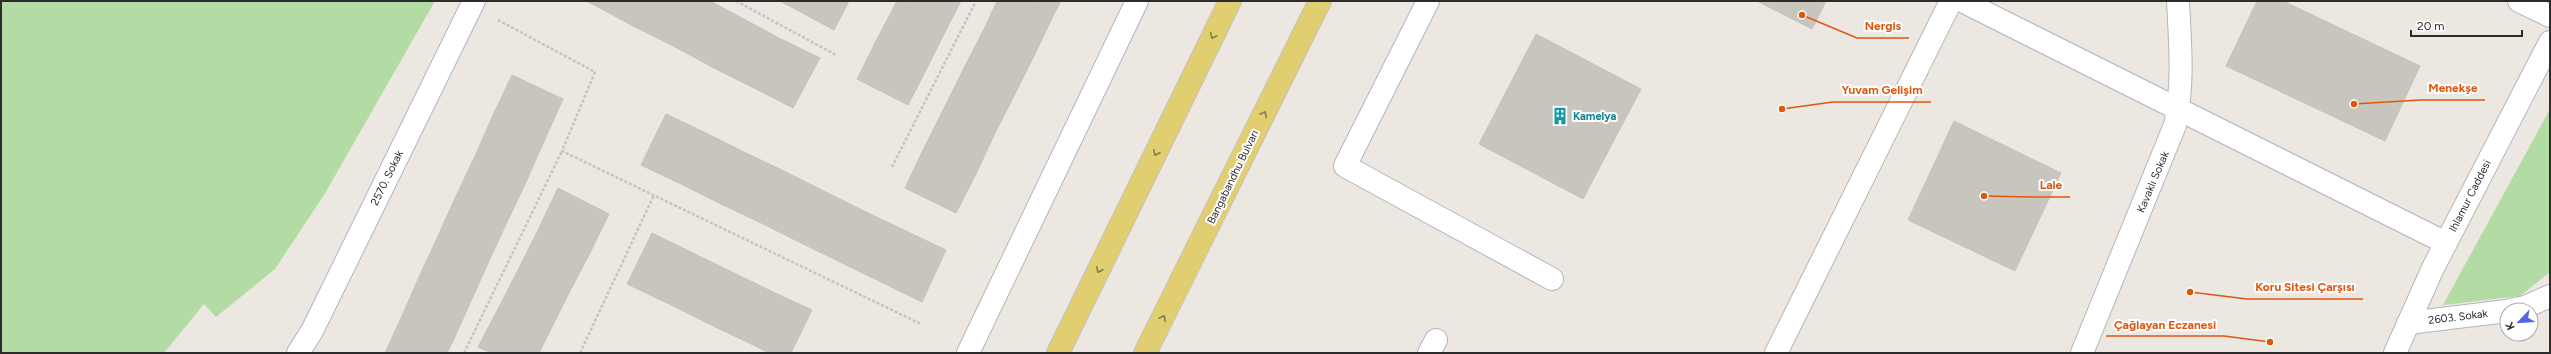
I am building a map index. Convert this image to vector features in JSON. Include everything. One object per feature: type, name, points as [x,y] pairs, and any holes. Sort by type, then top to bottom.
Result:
[{"type":"main road","points":[[1058,353],[1230,1]]},
{"type":"main road","name":"Bangabandhu Bulvarı","points":[[1146,353],[1320,1]]},
{"type":"street","points":[[968,353],[1137,1]]},
{"type":"street","points":[[1428,1],[1345,166],[1552,279]]},
{"type":"street","points":[[1776,353],[1951,1]]},
{"type":"street","points":[[1962,1],[2179,108],[2446,243]]},
{"type":"street","name":"Kavaklı Sokak","points":[[2082,353],[2170,140],[2179,108],[2182,77],[2178,1]]},
{"type":"street","points":[[2519,1],[2550,16]]},
{"type":"street","name":"2570. Sokak","points":[[298,353],[312,331],[472,3]]},
{"type":"street","name":"Ihlamur Caddesi","points":[[2395,353],[2446,243],[2544,63],[2550,42]]},
{"type":"street","points":[[2536,302],[2550,296]]},
{"type":"street","name":"2603. Sokak","points":[[2408,323],[2499,312]]},
{"type":"path","points":[[736,1],[836,55]]},
{"type":"path","points":[[892,167],[976,1]]},
{"type":"path","points":[[464,353],[562,151],[595,72],[472,3]]},
{"type":"path","points":[[562,151],[921,324]]},
{"type":"path","points":[[580,353],[654,195]]},
{"type":"green space","points":[[1,1],[435,1],[324,195],[275,269],[216,317],[204,304],[164,353],[1,353]]},
{"type":"green space","points":[[2550,109],[2550,272],[2520,296],[2443,305]]},
{"type":"building","points":[[586,1],[598,1],[596,6]]},
{"type":"building","points":[[598,1],[649,1],[635,27],[596,6]]},
{"type":"building","points":[[649,1],[698,1],[675,47],[635,27]]},
{"type":"building","points":[[698,1],[710,1],[740,17],[714,68],[675,47]]},
{"type":"building","points":[[780,1],[799,1],[795,9]]},
{"type":"building","points":[[799,1],[849,1],[834,30],[795,9]]},
{"type":"building","points":[[897,1],[948,26],[928,66],[877,39]]},
{"type":"building","points":[[898,1],[961,1],[948,26]]},
{"type":"building","points":[[997,1],[1028,1],[1054,14],[1035,54],[984,29]]},
{"type":"building","points":[[1028,1],[1061,1],[1054,14]]},
{"type":"building","points":[[1757,1],[1826,1],[1812,29]]},
{"type":"building","points":[[2257,1],[2283,1],[2420,66],[2385,141],[2226,66]]},
{"type":"building","points":[[740,17],[779,38],[754,88],[714,68]]},
{"type":"building","points":[[984,29],[1035,54],[1015,94],[964,68]]},
{"type":"building","name":"Kamelya","points":[[1536,34],[1641,89],[1583,199],[1479,144]]},
{"type":"building","points":[[779,38],[820,58],[793,108],[754,88]]},
{"type":"building","points":[[877,39],[928,66],[908,105],[857,79]]},
{"type":"building","points":[[964,68],[1015,94],[995,133],[944,108]]},
{"type":"building","points":[[512,75],[563,99],[545,139],[493,115]]},
{"type":"building","points":[[944,108],[995,133],[976,174],[924,148]]},
{"type":"building","points":[[666,114],[706,133],[681,184],[641,165]]},
{"type":"building","points":[[493,115],[545,139],[527,180],[475,156]]},
{"type":"building","points":[[1954,121],[2061,173],[2015,271],[1908,220]]},
{"type":"building","points":[[706,133],[746,153],[721,204],[681,184]]},
{"type":"building","points":[[924,148],[976,174],[956,213],[905,188]]},
{"type":"building","points":[[746,153],[786,172],[761,223],[721,204]]},
{"type":"building","points":[[475,156],[527,180],[508,220],[456,196]]},
{"type":"building","points":[[786,172],[826,192],[801,243],[761,223]]},
{"type":"building","points":[[558,188],[609,214],[590,253],[539,228]]},
{"type":"building","points":[[826,192],[866,212],[842,263],[801,243]]},
{"type":"building","points":[[456,196],[508,220],[489,261],[438,236]]},
{"type":"building","points":[[866,212],[906,231],[881,282],[842,263]]},
{"type":"building","points":[[539,228],[590,253],[569,293],[519,268]]},
{"type":"building","points":[[906,231],[946,250],[922,302],[881,282]]},
{"type":"building","points":[[652,233],[691,252],[667,303],[627,284]]},
{"type":"building","points":[[438,236],[489,261],[471,301],[419,277]]},
{"type":"building","points":[[691,252],[732,272],[707,323],[667,303]]},
{"type":"building","points":[[519,268],[569,293],[549,333],[499,307]]},
{"type":"building","points":[[732,272],[771,291],[747,342],[707,323]]},
{"type":"building","points":[[419,277],[471,301],[453,341],[401,318]]},
{"type":"building","points":[[771,291],[812,310],[791,353],[769,353],[747,342]]},
{"type":"building","points":[[499,307],[549,333],[539,353],[491,353],[478,347]]},
{"type":"building","points":[[401,318],[453,341],[447,353],[385,353]]},
{"type":"place","name":"Nergis","points":[[1802,15]]},
{"type":"place","name":"Menekşe","points":[[2354,104]]},
{"type":"place","name":"Yuvam Gelişim","points":[[1782,109]]},
{"type":"place","name":"Kamelya","points":[[1560,116]]},
{"type":"place","name":"Lale","points":[[1984,196]]},
{"type":"place","name":"Koru Sitesi Çarşısı","points":[[2190,292]]},
{"type":"place","name":"Çağlayan Eczanesi","points":[[2270,342]]}]
